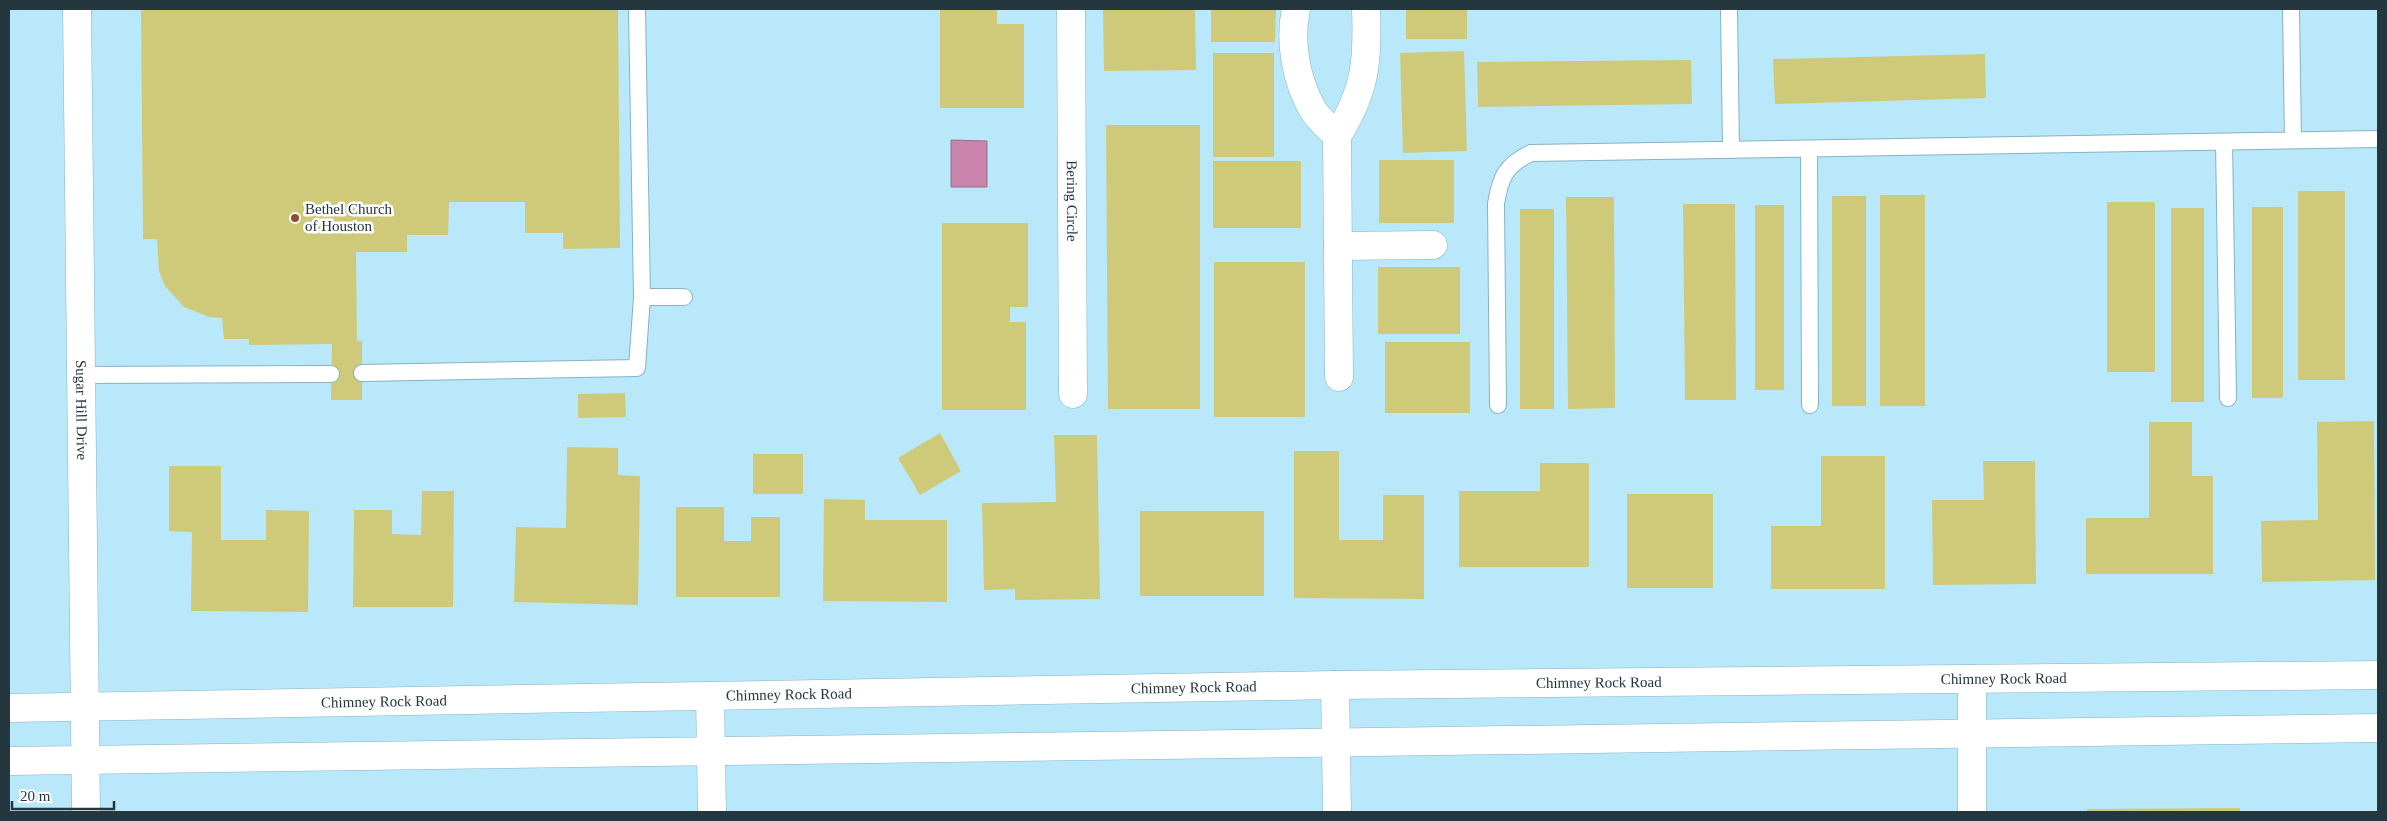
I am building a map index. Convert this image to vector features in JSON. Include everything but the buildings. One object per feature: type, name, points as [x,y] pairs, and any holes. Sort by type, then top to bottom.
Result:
[{"type":"main road","name":"Sugar Hill Drive","points":[[77,9],[86,812]]},
{"type":"main road","name":"Bering Circle","points":[[1071,9],[1073,394]]},
{"type":"main road","points":[[1296,9],[1294,56],[1303,88],[1314,112],[1337,136]]},
{"type":"main road","points":[[1339,377],[1337,136],[1352,112],[1364,78],[1367,46],[1366,9]]},
{"type":"main road","points":[[1338,246],[1433,245]]},
{"type":"main road","name":"Chimney Rock Road","points":[[9,708],[1335,685],[2378,675]]},
{"type":"main road","points":[[1972,679],[1972,812]]},
{"type":"main road","points":[[1335,685],[1337,812]]},
{"type":"main road","points":[[710,696],[712,812]]},
{"type":"main road","points":[[9,761],[1972,732],[2378,728]]},
{"type":"lane","points":[[362,373],[637,368],[642,297],[638,9]]},
{"type":"lane","points":[[1729,9],[1731,150]]},
{"type":"lane","points":[[2291,9],[2293,140]]},
{"type":"lane","points":[[1498,405],[1496,204],[1499,184],[1507,170],[1519,159],[1531,153],[2378,139]]},
{"type":"lane","points":[[2224,142],[2228,398]]},
{"type":"lane","points":[[1809,149],[1810,405]]},
{"type":"lane","points":[[642,297],[684,297]]},
{"type":"lane","points":[[81,375],[331,374]]},
{"type":"shaded area","points":[[951,140],[987,141],[987,187],[951,187]]},
{"type":"place","name":"Bethel Church of Houston","points":[[295,218]]}]
